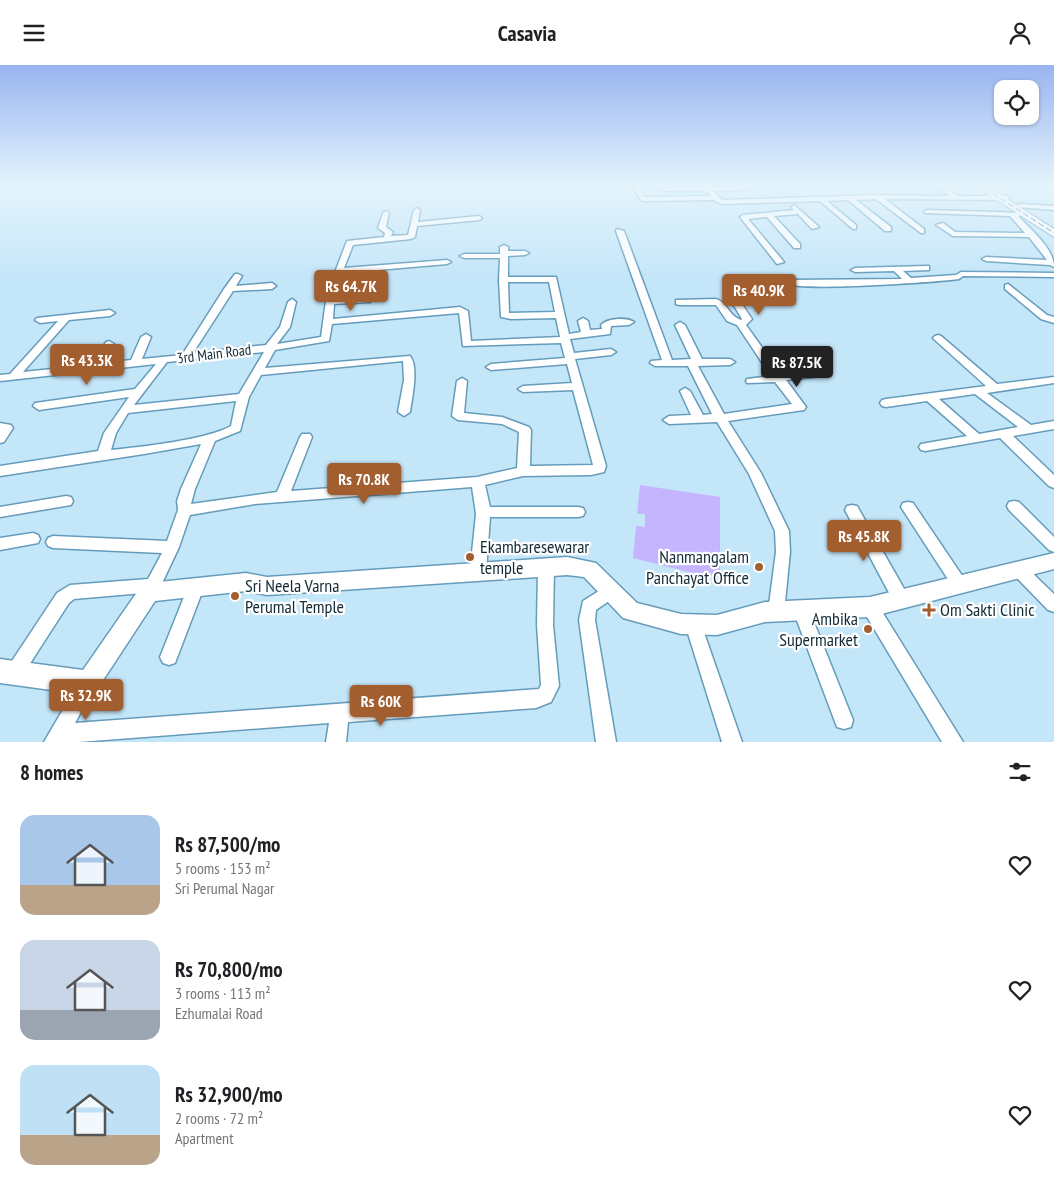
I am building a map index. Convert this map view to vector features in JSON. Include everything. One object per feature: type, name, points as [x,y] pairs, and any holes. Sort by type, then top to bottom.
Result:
[{"type":"main road","points":[[1025,216],[1054,234]]},
{"type":"main road","points":[[1028,216],[1054,227]]},
{"type":"street","points":[[385,216],[382,228],[389,232],[387,239],[411,237],[415,216]]},
{"type":"street","points":[[758,216],[743,217],[780,262]]},
{"type":"street","points":[[770,216],[797,246]]},
{"type":"street","points":[[803,216],[815,227]]},
{"type":"street","points":[[840,216],[853,227]]},
{"type":"street","points":[[872,216],[888,229]]},
{"type":"street","points":[[902,216],[921,231]]},
{"type":"street","points":[[1021,216],[1053,264]]},
{"type":"street","points":[[414,224],[479,217]]},
{"type":"street","points":[[940,225],[953,233],[1032,235]]},
{"type":"street","points":[[980,229],[987,234]]},
{"type":"street","points":[[620,231],[668,363]]},
{"type":"street","name":"3rd Main Road","points":[[0,378],[270,348],[326,339],[331,293],[341,271],[350,243],[387,239]]},
{"type":"street","points":[[504,252],[504,315],[560,315]]},
{"type":"street","points":[[464,256],[504,252],[526,253]]},
{"type":"street","points":[[986,259],[1053,264]]},
{"type":"street","points":[[341,271],[447,262]]},
{"type":"street","points":[[855,270],[926,268]]},
{"type":"street","points":[[896,269],[910,282]]},
{"type":"street","points":[[789,283],[848,285],[910,282],[959,277],[961,274],[1054,275]]},
{"type":"street","points":[[186,357],[238,276]]},
{"type":"street","points":[[185,510],[246,500],[477,482],[523,471],[598,469],[598,456],[570,359],[553,279],[503,280]]},
{"type":"street","points":[[228,289],[272,286]]},
{"type":"street","points":[[1008,287],[1044,317],[1054,320]]},
{"type":"street","points":[[330,302],[370,299]]},
{"type":"street","points":[[734,299],[747,319],[745,322],[740,323]]},
{"type":"street","points":[[669,420],[720,418],[800,407],[740,323],[730,319],[716,301],[678,303]]},
{"type":"street","points":[[0,471],[142,451],[229,433],[236,428],[242,397],[270,348],[285,327],[292,302]]},
{"type":"street","points":[[328,322],[460,310],[463,311],[466,344],[565,339],[585,335],[586,333],[607,331],[606,325],[608,323],[629,322]]},
{"type":"street","points":[[40,320],[110,313]]},
{"type":"street","points":[[13,377],[66,317]]},
{"type":"street","points":[[582,321],[586,333]]},
{"type":"street","points":[[680,325],[720,418],[755,473],[782,531],[783,552],[776,612]]},
{"type":"street","points":[[135,363],[146,337]]},
{"type":"street","points":[[938,338],[994,387]]},
{"type":"street","points":[[94,368],[109,344]]},
{"type":"street","points":[[491,367],[570,359],[611,352]]},
{"type":"street","points":[[257,372],[406,358],[408,360],[409,380],[404,412]]},
{"type":"street","points":[[104,455],[103,448],[106,438],[116,422],[164,360]]},
{"type":"street","points":[[656,363],[730,362]]},
{"type":"street","points":[[751,381],[814,374]]},
{"type":"street","points":[[886,403],[1054,380]]},
{"type":"street","points":[[462,381],[458,416],[499,420],[519,425],[526,430],[523,471]]},
{"type":"street","points":[[523,389],[577,385]]},
{"type":"street","points":[[976,390],[1029,429]]},
{"type":"street","points":[[685,391],[699,419]]},
{"type":"street","points":[[39,406],[139,392]]},
{"type":"street","points":[[126,410],[242,397]]},
{"type":"street","points":[[929,397],[977,438]]},
{"type":"street","points":[[925,447],[1054,425]]},
{"type":"street","points":[[0,427],[7,428],[0,439]]},
{"type":"street","points":[[1003,434],[1051,478]]},
{"type":"street","points":[[282,497],[306,437]]},
{"type":"street","points":[[56,738],[88,683],[151,588],[172,547],[185,510],[184,501],[188,489],[210,438]]},
{"type":"street","points":[[477,482],[482,499],[478,572]]},
{"type":"street","points":[[0,512],[66,501]]},
{"type":"street","points":[[1014,506],[1054,546]]},
{"type":"street","points":[[908,507],[960,585]]},
{"type":"street","points":[[852,510],[902,599]]},
{"type":"street","points":[[482,513],[578,512]]},
{"type":"street","points":[[0,544],[33,539]]},
{"type":"street","points":[[53,542],[172,547]]},
{"type":"street","points":[[88,683],[7,672],[63,598],[70,592],[246,583],[267,586],[567,566],[589,569],[631,611],[681,624],[717,625],[776,612],[870,607],[1054,561]]},
{"type":"street","points":[[56,738],[340,713],[536,699],[545,696],[550,686],[545,625],[546,567]]},
{"type":"street","points":[[1019,570],[1054,605]]},
{"type":"street","points":[[169,657],[196,587]]},
{"type":"street","points":[[606,742],[587,620],[589,606],[610,591]]},
{"type":"street","points":[[870,607],[954,742]]},
{"type":"street","points":[[801,611],[844,720]]},
{"type":"street","points":[[693,624],[732,742]]},
{"type":"street","points":[[336,742],[340,713]]},
{"type":"shaded area","points":[[640,485],[720,497],[720,580],[633,558],[636,526],[645,527],[645,514],[637,514]]},
{"type":"railway","points":[[1027,216],[1054,233]]},
{"type":"place","name":"Ekambaresewarar temple","points":[[470,557]]},
{"type":"place","name":"Nanmangalam Panchayat Office","points":[[759,567]]},
{"type":"place","name":"Sri Neela Varna Perumal Temple","points":[[235,596]]},
{"type":"place","name":"Om Sakti Clinic","points":[[929,610]]},
{"type":"place","name":"Ambika Supermarket","points":[[868,629]]}]
